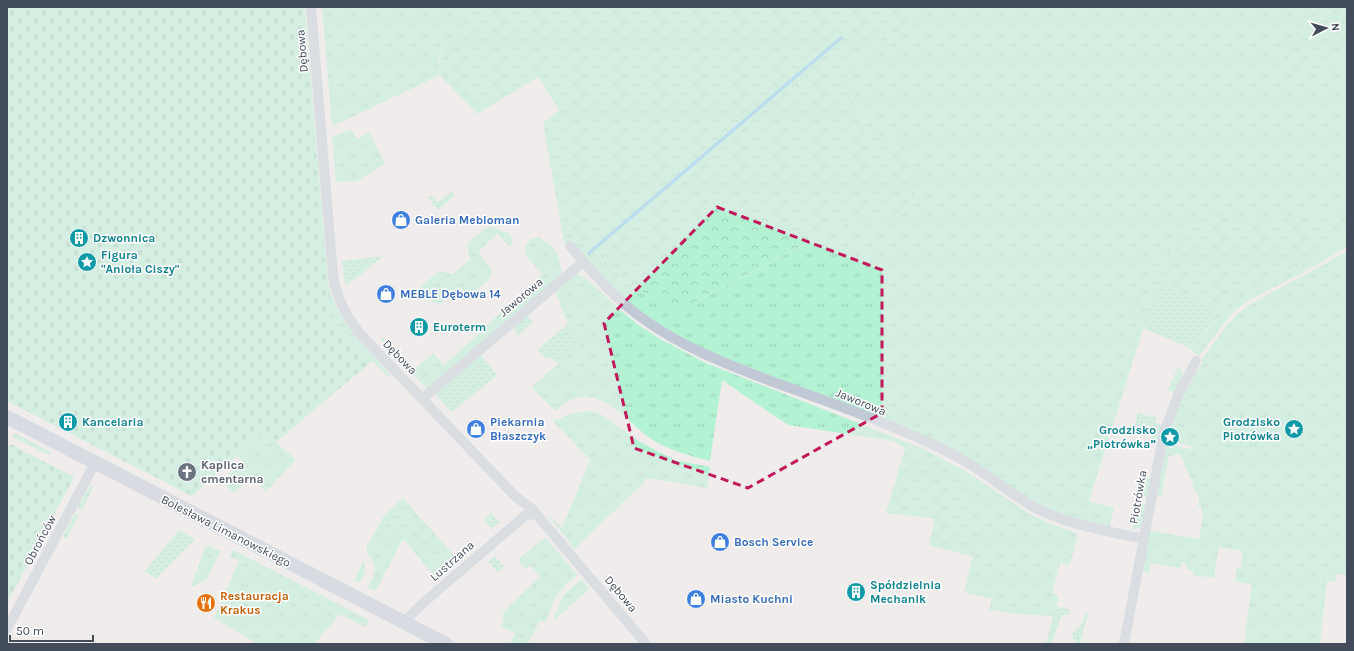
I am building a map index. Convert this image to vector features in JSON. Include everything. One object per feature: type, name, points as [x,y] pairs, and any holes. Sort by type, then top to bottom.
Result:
[{"type":"street","name":"Dębowa","points":[[312,7],[333,276],[341,305],[353,325],[422,399],[514,495],[529,506],[646,644]]},
{"type":"street","name":"Jaworowa","points":[[570,246],[607,288],[633,311],[671,337],[696,350],[934,445],[968,463],[1023,501],[1056,517],[1078,525],[1144,539]]},
{"type":"street","name":"Jaworowa","points":[[422,399],[583,262]]},
{"type":"street","name":"Piotrówka","points":[[1124,644],[1166,425],[1179,393],[1196,361]]},
{"type":"street","name":"Bolesława Limanowskiego","points":[[7,417],[446,644]]},
{"type":"street","name":"Obrońców","points":[[7,629],[95,463]]},
{"type":"street","points":[[514,495],[520,507],[521,515],[519,520]]},
{"type":"street","name":"Lustrzana","points":[[404,622],[423,603],[519,520],[526,515],[536,514]]},
{"type":"highlighted area","points":[[717,207],[882,270],[882,413],[748,488],[634,448],[604,323]]},
{"type":"green space","points":[[7,7],[304,7],[329,318],[371,362],[276,442],[263,432],[192,496],[7,401]]},
{"type":"green space","points":[[304,7],[328,282],[332,296],[345,321],[353,333],[391,375],[389,378],[374,362],[371,362],[329,318]]},
{"type":"green space","points":[[322,7],[462,7],[456,11],[466,25],[444,48],[438,66],[440,75],[332,126]]},
{"type":"green space","points":[[462,7],[913,7],[906,27],[866,53],[845,81],[868,134],[906,146],[912,166],[914,194],[907,212],[885,220],[863,213],[677,312],[650,297],[625,280],[589,246],[572,235],[562,231],[543,123],[559,110],[538,77],[477,114],[440,75],[438,66],[448,42],[466,25],[456,11]]},
{"type":"green space","points":[[906,7],[1347,7],[1347,221],[1342,237],[1347,231],[1347,247],[1300,274],[1249,300],[1233,312],[1199,356],[1190,348],[1195,342],[1199,343],[1219,311],[1235,294],[1299,266],[1320,253],[1197,220],[1168,258],[1149,264],[1138,278],[1138,294],[1125,315],[1145,323],[1089,501],[1114,508],[1110,527],[1072,518],[1046,508],[1013,489],[960,453],[932,439],[713,353],[699,346],[659,324],[634,306],[611,285],[573,244],[566,249],[562,231],[581,240],[589,246],[625,280],[650,297],[677,312],[864,213],[873,217],[906,146],[868,134],[845,81],[866,53],[906,27]]},
{"type":"green space","points":[[1325,7],[1347,7],[1347,53],[1332,68],[1282,72],[1284,44]]},
{"type":"green space","points":[[349,130],[352,131],[357,139],[369,132],[385,164],[357,181],[336,182],[332,137]]},
{"type":"green space","points":[[454,190],[453,197],[438,210],[428,198],[431,195],[437,202]]},
{"type":"green space","points":[[1341,209],[1347,210],[1347,231],[1342,237],[1321,253],[1299,266],[1235,294],[1219,311],[1161,284],[1145,323],[1125,315],[1138,294],[1137,278],[1149,264],[1168,258],[1197,220],[1216,215],[1270,223],[1298,213],[1331,214]]},
{"type":"green space","points":[[490,226],[509,234],[513,241],[510,247],[497,233],[478,252],[491,269],[491,277],[473,293],[466,294],[460,288],[441,304],[428,298],[421,286],[440,271],[451,275],[471,259],[468,252],[468,243],[484,229]]},
{"type":"green space","points":[[541,237],[542,241],[548,243],[555,250],[559,258],[562,274],[428,390],[381,340],[383,337],[414,370],[433,353],[444,365],[543,274],[531,262],[526,254],[527,244],[530,239]]},
{"type":"green space","points":[[1347,252],[1347,575],[1336,574],[1335,582],[1327,581],[1320,643],[1329,644],[1244,644],[1252,584],[1235,582],[1237,567],[1241,567],[1243,551],[1219,547],[1214,578],[1193,575],[1193,571],[1186,569],[1187,563],[1182,562],[1180,568],[1151,563],[1149,573],[1142,572],[1149,531],[1199,539],[1204,512],[1201,511],[1202,507],[1198,506],[1199,498],[1195,489],[1193,489],[1193,485],[1180,454],[1169,456],[1161,496],[1156,495],[1165,446],[1191,449],[1191,446],[1174,442],[1175,439],[1170,438],[1171,435],[1167,434],[1180,401],[1202,363],[1202,359],[1223,330],[1237,314],[1256,301]]},
{"type":"green space","points":[[384,256],[348,284],[345,284],[342,261]]},
{"type":"green space","points":[[576,274],[586,278],[620,310],[640,326],[662,340],[706,363],[924,449],[967,472],[1028,513],[1078,534],[1070,565],[1060,563],[1052,593],[1059,595],[1054,616],[1019,614],[989,610],[992,599],[964,592],[973,556],[929,545],[934,523],[933,518],[886,513],[905,448],[893,441],[788,425],[722,380],[710,461],[681,453],[660,444],[644,433],[616,409],[596,398],[585,397],[573,399],[555,411],[532,387],[577,347],[555,291]]},
{"type":"green space","points":[[1160,283],[1219,311],[1198,343],[1195,342],[1190,348],[1143,328]]},
{"type":"green space","points":[[527,315],[533,322],[518,335],[513,327]]},
{"type":"green space","points":[[568,324],[577,347],[558,364],[550,357],[547,359],[537,350]]},
{"type":"green space","points":[[481,355],[497,375],[452,412],[435,394]]},
{"type":"green space","points":[[1178,367],[1182,371],[1183,377],[1175,393],[1168,390]]},
{"type":"green space","points":[[589,411],[599,413],[640,442],[674,460],[710,467],[707,488],[646,478],[645,482],[574,549],[548,516],[549,515],[562,528],[590,460],[553,421],[573,413]]},
{"type":"green space","points":[[1138,413],[1157,418],[1153,429],[1135,425]]},
{"type":"green space","points":[[1154,423],[1162,425],[1158,441],[1151,439]]},
{"type":"green space","points":[[263,432],[296,459],[266,492],[251,477],[234,493],[222,481],[243,462],[237,455]]},
{"type":"green space","points":[[15,433],[51,452],[49,455],[13,437]]},
{"type":"green space","points":[[10,444],[74,477],[7,603],[7,450]]},
{"type":"green space","points":[[923,456],[941,461],[950,466],[962,478],[972,494],[976,503],[980,521],[979,536],[973,556],[929,545],[934,523],[933,518],[886,513],[895,484],[913,458]]},
{"type":"green space","points":[[1145,477],[1151,478],[1148,497],[1142,495]]},
{"type":"green space","points":[[91,484],[93,488],[82,510],[78,507]]},
{"type":"green space","points":[[403,498],[457,559],[436,578],[384,516]]},
{"type":"green space","points":[[1140,503],[1146,505],[1141,527],[1133,530],[1137,513],[1139,513]]},
{"type":"green space","points":[[491,513],[500,522],[491,529],[484,520]]},
{"type":"green space","points":[[75,514],[79,515],[66,539],[63,536]]},
{"type":"green space","points":[[384,516],[407,542],[402,540],[376,591],[368,587],[374,575],[375,568],[366,548]]},
{"type":"green space","points":[[179,530],[195,539],[156,579],[145,571]]},
{"type":"green space","points":[[544,538],[546,538],[577,575],[560,591],[545,623],[540,620],[528,644],[510,644],[515,633],[501,627],[504,619],[501,618],[505,610],[540,577],[531,565],[526,569],[518,560]]},
{"type":"green space","points":[[206,545],[221,551],[205,581],[191,587]]},
{"type":"green space","points":[[233,550],[369,620],[365,627],[340,614],[314,644],[258,644],[214,618],[239,561],[230,556]]},
{"type":"green space","points":[[495,556],[504,567],[498,572],[488,561]]},
{"type":"green space","points":[[364,561],[365,572],[360,583],[354,580]]},
{"type":"green space","points":[[581,579],[589,589],[553,621],[563,596]]},
{"type":"green space","points":[[1056,606],[1070,610],[1069,614],[1062,615],[1051,644],[1046,644]]},
{"type":"green space","points":[[1085,614],[1088,614],[1080,644],[1075,644],[1072,633],[1081,625]]},
{"type":"waterway","points":[[589,253],[841,38]]},
{"type":"place","name":"Galeria Mebloman","points":[[401,220]]},
{"type":"place","name":"Dzwonnica","points":[[79,238]]},
{"type":"place","name":"Figura \"Anioła Ciszy\"","points":[[87,262]]},
{"type":"place","name":"MEBLE Dębowa 14","points":[[386,294]]},
{"type":"place","name":"Euroterm","points":[[419,327]]},
{"type":"place","name":"Kancelaria","points":[[68,422]]},
{"type":"place","name":"Piekarnia Błaszczyk","points":[[476,429]]},
{"type":"place","name":"Grodzisko Piotrówka","points":[[1294,429]]},
{"type":"place","name":"Grodzisko „Piotrówka”","points":[[1170,437]]},
{"type":"place","name":"Kaplica cmentarna","points":[[187,472]]},
{"type":"place","name":"Bosch Service","points":[[720,542]]},
{"type":"place","name":"Spółdzielnia Mechanik","points":[[856,592]]},
{"type":"place","name":"Miasto Kuchni","points":[[696,599]]},
{"type":"place","name":"Restauracja Krakus","points":[[206,603]]}]
